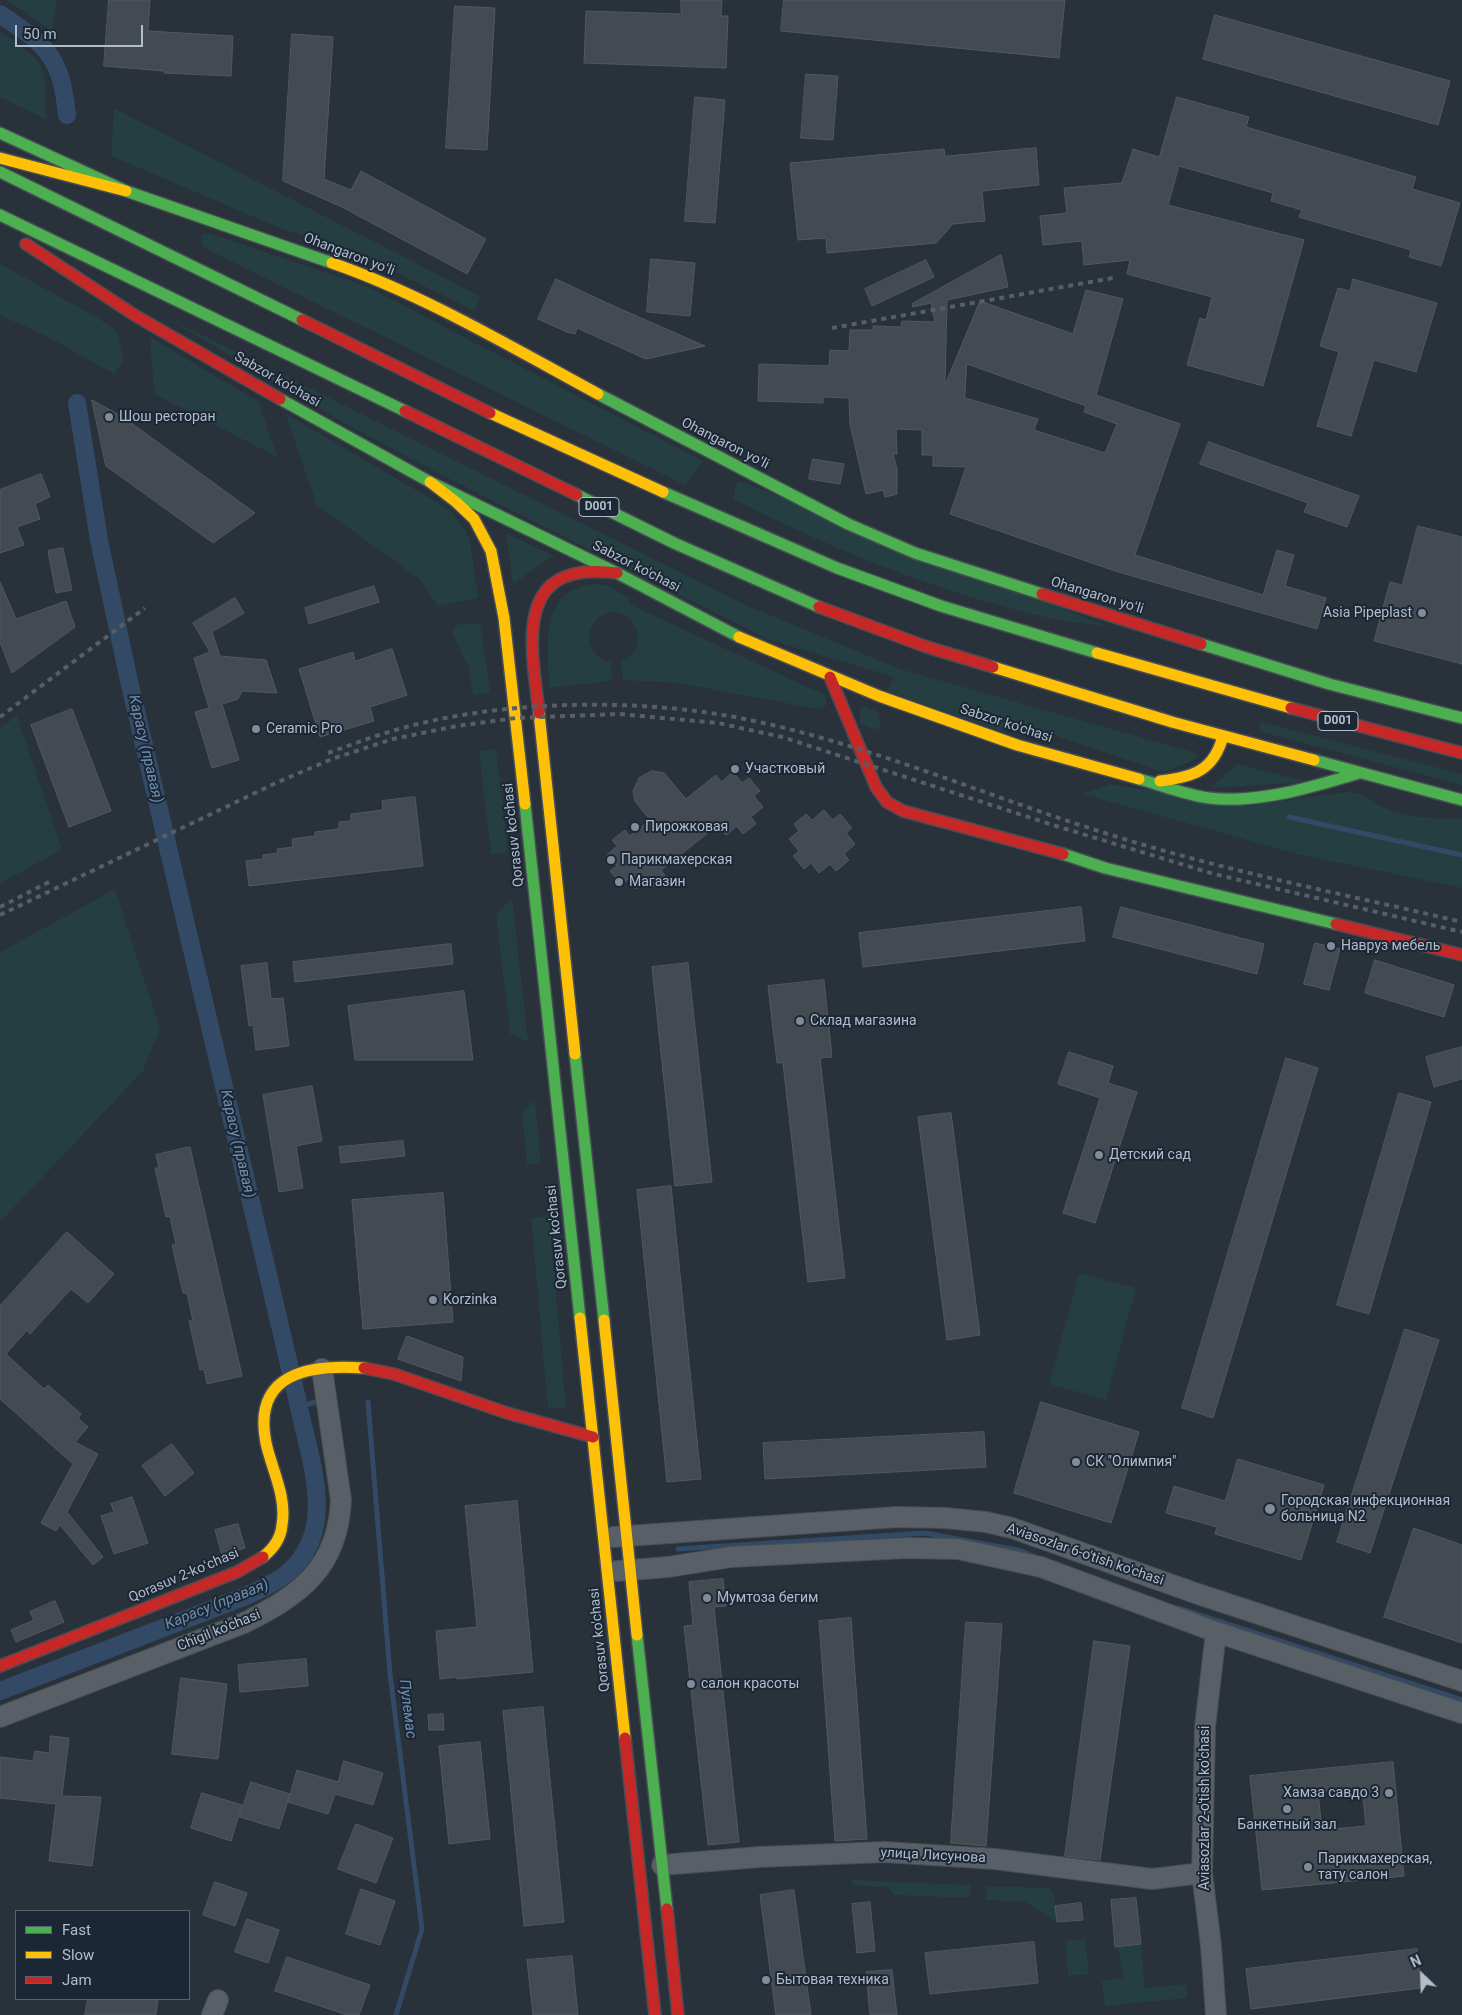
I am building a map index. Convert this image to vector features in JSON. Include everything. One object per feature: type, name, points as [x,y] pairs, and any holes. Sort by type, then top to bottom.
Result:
[{"type":"main road","name":"Ohangaron yoʻli","points":[[0,133],[126,191],[369,276],[498,340],[720,459],[848,524],[915,553],[1252,661],[1329,684],[1462,718]]},
{"type":"main road","points":[[0,158],[126,191]]},
{"type":"main road","name":"D001","points":[[0,172],[494,415],[751,532],[837,568],[942,606],[1214,688],[1462,753]]},
{"type":"main road","name":"D001","points":[[0,215],[183,302],[674,543],[784,592],[927,647],[1223,730],[1358,773],[1462,800]]},
{"type":"main road","name":"Sabzor ko'chasi","points":[[8,232],[136,316],[273,396],[430,482],[617,573],[744,640],[830,677],[1017,746],[1208,798],[1244,798],[1298,791],[1358,773]]},
{"type":"main road","name":"Qorasuv ko'chasi","points":[[430,482],[460,504],[481,528],[490,551],[505,624],[532,856],[655,2015]]},
{"type":"main road","points":[[617,573],[592,570],[578,571],[553,583],[540,599],[534,612],[532,636],[534,671],[678,2015]]},
{"type":"main road","points":[[830,677],[876,787],[887,802],[903,811],[1059,853],[1105,868],[1462,954]]},
{"type":"main road","points":[[1214,688],[1219,701]]},
{"type":"main road","points":[[1148,782],[1181,779],[1198,774],[1216,758],[1223,730]]},
{"type":"main road","name":"Qorasuv 2-koʻchasi","points":[[0,1666],[236,1572],[268,1552],[279,1537],[281,1508],[265,1433],[264,1413],[271,1392],[282,1380],[314,1371],[347,1367],[375,1369],[522,1420],[593,1437]]},
{"type":"street","name":"Chigil ko'chasi","points":[[0,1717],[244,1623],[268,1611],[309,1582],[328,1555],[336,1536],[341,1500],[314,1371]]},
{"type":"street","name":"Aviasozlar 6-o'tish ko'chasi","points":[[604,1538],[897,1517],[952,1518],[986,1522],[1038,1536],[1193,1608],[1216,1632],[1352,1663],[1462,1681]]},
{"type":"street","name":"Aviasozlar 6-o'tish ko'chasi","points":[[608,1572],[668,1567],[731,1557],[907,1548],[958,1549],[1041,1567],[1193,1608],[1352,1663],[1462,1713]]},
{"type":"street","name":"Aviasozlar 2-o'tish ko'chasi","points":[[1216,1632],[1204,1727],[1202,1873],[1211,1946],[1216,2015]]},
{"type":"street","name":"улица Лисунова","points":[[662,1864],[759,1857],[885,1852],[994,1859],[1152,1879],[1202,1873]]},
{"type":"green space","points":[[7,0],[57,0],[52,31]]},
{"type":"green space","points":[[0,32],[28,52],[41,67],[44,75],[47,120],[0,97]]},
{"type":"green space","points":[[114,108],[480,296],[475,311],[377,263],[270,224],[111,156]]},
{"type":"green space","points":[[209,233],[368,287],[703,461],[685,485],[206,249],[201,244],[202,235]]},
{"type":"green space","points":[[0,264],[98,318],[117,331],[124,359],[114,374],[42,334],[0,315]]},
{"type":"green space","points":[[162,315],[748,606],[900,669],[1199,754],[1192,761],[1162,772],[1007,719],[1003,732],[887,691],[894,677],[767,639],[434,471],[342,422]]},
{"type":"green space","points":[[150,337],[259,402],[277,457],[154,394]]},
{"type":"green space","points":[[285,413],[450,510],[466,531],[471,547],[478,598],[438,606],[419,579],[317,505]]},
{"type":"green space","points":[[740,481],[1109,627],[1056,620],[1008,608],[927,583],[888,568],[810,536],[733,499],[736,485]]},
{"type":"green space","points":[[506,533],[553,556],[513,584]]},
{"type":"green space","points":[[591,584],[606,585],[631,599],[629,604],[825,695],[827,704],[823,708],[818,709],[678,683],[623,680],[621,661],[632,654],[637,646],[638,636],[628,618],[620,613],[610,613],[599,618],[592,625],[589,634],[590,644],[598,656],[611,662],[612,681],[549,688],[548,640],[554,610],[562,599],[574,590]]},
{"type":"green space","points":[[472,623],[481,625],[490,692],[473,696],[469,668],[452,633],[456,625]]},
{"type":"green space","points":[[865,706],[878,712],[881,723],[877,730],[860,724],[860,708]]},
{"type":"green space","points":[[17,716],[62,850],[0,883],[0,728]]},
{"type":"green space","points":[[1261,722],[1462,774],[1462,785],[1258,731]]},
{"type":"green space","points":[[496,749],[508,852],[491,854],[479,751]]},
{"type":"green space","points":[[1237,764],[1308,782],[1210,788]]},
{"type":"green space","points":[[1111,784],[1247,806],[1346,792],[1364,796],[1385,808],[1403,814],[1433,818],[1462,818],[1462,888],[1297,854],[1083,794]]},
{"type":"green space","points":[[115,889],[160,1029],[143,1071],[0,1222],[0,952]]},
{"type":"green space","points":[[512,898],[528,1042],[510,1034],[496,915]]},
{"type":"green space","points":[[535,1101],[541,1163],[527,1165],[522,1111]]},
{"type":"green space","points":[[549,1216],[566,1407],[548,1409],[531,1218]]},
{"type":"green space","points":[[1079,1273],[1136,1288],[1106,1400],[1049,1384]]},
{"type":"green space","points":[[852,1880],[970,1885],[970,1898],[894,1895],[888,1887],[852,1885]]},
{"type":"green space","points":[[986,1886],[1049,1888],[1054,1894],[1057,1922],[1025,1902],[986,1900]]},
{"type":"green space","points":[[1085,1939],[1089,1974],[1068,1976],[1065,1941]]},
{"type":"green space","points":[[1141,1944],[1145,1988],[1186,1984],[1187,1998],[1105,2006],[1102,1981],[1123,1978],[1118,1946]]},
{"type":"building","points":[[109,0],[150,0],[148,31],[233,36],[231,76],[164,73],[164,71],[104,66]]},
{"type":"building","points":[[681,0],[722,0],[721,16],[728,16],[726,68],[584,63],[586,11],[681,14]]},
{"type":"building","points":[[784,0],[1065,0],[1059,58],[781,31]]},
{"type":"building","points":[[455,6],[495,8],[487,150],[446,148]]},
{"type":"building","points":[[1215,15],[1450,81],[1438,125],[1203,59]]},
{"type":"building","points":[[292,34],[333,37],[324,179],[351,190],[361,171],[486,239],[467,274],[342,207],[283,181]]},
{"type":"building","points":[[806,74],[838,76],[833,140],[801,138]]},
{"type":"building","points":[[695,97],[725,100],[715,223],[685,221]]},
{"type":"building","points":[[1177,97],[1249,117],[1246,127],[1416,177],[1412,189],[1460,203],[1441,266],[1409,257],[1411,250],[1299,217],[1302,210],[1271,201],[1273,193],[1179,166],[1168,205],[1304,240],[1263,386],[1187,365],[1200,318],[1206,320],[1212,297],[1127,274],[1130,260],[1084,265],[1082,241],[1043,245],[1040,216],[1067,213],[1064,188],[1122,183],[1133,149],[1159,157]]},
{"type":"building","points":[[1036,148],[1039,185],[982,191],[985,221],[953,224],[936,243],[827,253],[826,238],[798,240],[790,163],[944,149],[945,156]]},
{"type":"building","points":[[1001,255],[1008,287],[947,300],[945,385],[980,301],[1073,334],[1086,290],[1123,299],[1096,395],[1180,424],[1135,555],[1263,595],[1277,550],[1294,555],[1285,586],[1326,598],[1317,629],[1115,571],[950,514],[966,467],[933,466],[933,455],[922,455],[922,430],[896,429],[897,454],[893,454],[897,469],[897,494],[885,497],[883,490],[866,494],[850,424],[849,398],[823,397],[823,403],[758,401],[759,364],[829,366],[830,350],[849,351],[850,330],[873,330],[873,326],[901,327],[902,321],[935,322],[931,303],[913,307],[912,304]],"holes":[[[967,364],[1086,406],[1084,412],[1117,424],[1105,453],[1034,430],[1038,419],[965,398]]]},
{"type":"building","points":[[651,259],[695,263],[690,316],[647,312]]},
{"type":"building","points":[[926,260],[934,277],[872,306],[865,289]]},
{"type":"building","points":[[556,279],[705,346],[646,359],[577,328],[575,334],[538,319]]},
{"type":"building","points":[[1353,279],[1437,303],[1416,372],[1374,360],[1351,436],[1317,426],[1339,352],[1320,346],[1338,288],[1350,291]]},
{"type":"building","points":[[92,400],[123,417],[255,513],[213,543],[106,466]]},
{"type":"building","points":[[1209,442],[1359,496],[1347,527],[1304,512],[1308,503],[1200,464]]},
{"type":"building","points":[[813,459],[844,464],[840,484],[809,479]]},
{"type":"building","points":[[41,474],[50,497],[35,504],[40,519],[17,527],[24,545],[0,553],[0,490]]},
{"type":"building","name":"Asia Pipeplast","points":[[1418,526],[1462,537],[1462,664],[1374,641],[1390,582],[1402,585]]},
{"type":"building","points":[[63,548],[72,590],[56,593],[48,551]]},
{"type":"building","points":[[0,582],[16,619],[66,601],[75,627],[12,673],[0,642]]},
{"type":"building","points":[[374,586],[379,602],[309,624],[305,608]]},
{"type":"building","points":[[235,598],[244,613],[212,632],[220,656],[266,660],[277,693],[242,691],[238,699],[222,704],[239,760],[212,768],[195,712],[209,708],[194,658],[210,652],[193,623]]},
{"type":"building","points":[[392,649],[407,695],[370,707],[374,721],[320,737],[299,669],[353,652],[355,661]]},
{"type":"building","points":[[72,709],[111,811],[69,827],[31,725]]},
{"type":"building","points":[[652,771],[664,773],[686,799],[716,775],[721,782],[733,772],[742,783],[749,778],[760,791],[754,796],[763,807],[751,817],[756,824],[743,834],[737,826],[726,835],[718,825],[661,870],[666,877],[653,887],[647,880],[636,889],[628,879],[622,885],[610,871],[617,866],[607,855],[617,846],[612,840],[625,830],[630,836],[650,820],[635,801],[633,791],[639,778]]},
{"type":"building","points":[[415,797],[423,866],[249,886],[246,861],[263,859],[263,855],[278,853],[277,849],[293,847],[292,839],[315,836],[315,832],[339,829],[339,822],[351,821],[351,814],[383,810],[382,801]]},
{"type":"building","points":[[824,810],[833,820],[840,814],[852,828],[846,833],[855,844],[844,854],[849,860],[836,871],[830,864],[819,873],[811,863],[804,869],[793,856],[799,851],[789,839],[799,831],[794,824],[806,814],[812,820]]},
{"type":"building","points":[[1081,907],[1085,941],[863,967],[859,933]]},
{"type":"building","points":[[1121,907],[1264,944],[1257,974],[1113,937]]},
{"type":"building","points":[[1315,943],[1340,949],[1329,990],[1304,984]]},
{"type":"building","points":[[451,944],[453,964],[295,982],[293,962]]},
{"type":"building","points":[[1375,960],[1454,985],[1444,1017],[1365,993]]},
{"type":"building","points":[[267,963],[271,999],[283,998],[289,1046],[256,1050],[253,1025],[249,1026],[241,966]]},
{"type":"building","points":[[688,963],[712,1182],[675,1186],[652,967]]},
{"type":"building","points":[[824,980],[832,1057],[820,1058],[845,1278],[808,1282],[783,1063],[777,1063],[768,986]]},
{"type":"building","points":[[464,991],[473,1060],[355,1060],[348,1006]]},
{"type":"building","points":[[1462,1047],[1462,1079],[1434,1087],[1426,1057]]},
{"type":"building","name":"Детский сад","points":[[1069,1052],[1113,1066],[1108,1083],[1137,1092],[1095,1223],[1063,1213],[1100,1098],[1058,1084]]},
{"type":"building","points":[[1286,1058],[1318,1068],[1213,1418],[1182,1408]]},
{"type":"building","points":[[312,1086],[322,1141],[296,1146],[303,1188],[279,1192],[263,1095]]},
{"type":"building","points":[[1399,1093],[1431,1102],[1369,1314],[1337,1305]]},
{"type":"building","points":[[951,1113],[980,1335],[947,1340],[918,1117]]},
{"type":"building","points":[[403,1141],[405,1156],[341,1163],[339,1147]]},
{"type":"building","points":[[190,1147],[242,1376],[207,1384],[204,1369],[200,1370],[189,1321],[193,1321],[187,1293],[183,1293],[172,1245],[176,1244],[170,1216],[166,1217],[155,1168],[159,1168],[156,1155]]},
{"type":"building","points":[[671,1186],[701,1479],[667,1482],[637,1190]]},
{"type":"building","points":[[443,1193],[453,1322],[363,1329],[352,1200]]},
{"type":"building","points":[[67,1232],[114,1274],[88,1303],[71,1289],[30,1334],[27,1330],[6,1354],[44,1389],[48,1385],[81,1414],[78,1418],[88,1427],[75,1442],[98,1454],[67,1512],[103,1557],[93,1565],[60,1525],[56,1531],[41,1523],[73,1464],[0,1399],[0,1306]]},
{"type":"building","points":[[1405,1329],[1439,1340],[1370,1553],[1337,1542]]},
{"type":"building","points":[[407,1336],[463,1357],[461,1381],[398,1359]]},
{"type":"building","name":"СК \"Олимпия\"","points":[[1041,1402],[1139,1432],[1111,1523],[1014,1493]]},
{"type":"building","points":[[984,1432],[986,1467],[765,1479],[763,1443]]},
{"type":"building","points":[[172,1444],[194,1473],[165,1496],[142,1466]]},
{"type":"building","name":"Городская инфекционная больница N2","points":[[1238,1459],[1324,1485],[1301,1560],[1215,1534],[1217,1527],[1166,1513],[1174,1486],[1225,1501]]},
{"type":"building","points":[[132,1497],[148,1543],[114,1554],[101,1516],[114,1512],[111,1504]]},
{"type":"building","points":[[517,1501],[533,1672],[440,1679],[436,1631],[477,1627],[465,1506]]},
{"type":"building","points":[[238,1524],[245,1548],[222,1555],[215,1530]]},
{"type":"building","points":[[1414,1528],[1462,1545],[1462,1643],[1384,1617]]},
{"type":"building","points":[[723,1579],[726,1606],[714,1607],[739,1842],[708,1845],[684,1626],[693,1625],[689,1582]]},
{"type":"building","points":[[55,1601],[64,1622],[16,1642],[11,1630],[34,1620],[30,1612]]},
{"type":"building","points":[[851,1618],[867,1839],[835,1841],[819,1621]]},
{"type":"building","points":[[966,1622],[1002,1624],[986,1846],[951,1843]]},
{"type":"building","points":[[1094,1641],[1130,1646],[1100,1860],[1065,1856]]},
{"type":"building","points":[[306,1659],[308,1686],[240,1692],[238,1665]]},
{"type":"building","points":[[181,1678],[227,1684],[218,1759],[172,1754]]},
{"type":"building","points":[[543,1707],[564,1922],[524,1926],[503,1711]]},
{"type":"building","points":[[443,1714],[444,1730],[429,1730],[428,1715]]},
{"type":"building","points":[[51,1736],[69,1738],[62,1796],[101,1797],[92,1866],[49,1861],[56,1804],[0,1798],[0,1757],[33,1761],[35,1751],[49,1753]]},
{"type":"building","points":[[480,1742],[490,1839],[449,1844],[439,1746]]},
{"type":"building","points":[[344,1761],[383,1773],[373,1805],[335,1794],[328,1814],[288,1802],[297,1770],[338,1782]]},
{"type":"building","name":"Банкетный зал","points":[[1393,1762],[1404,1876],[1262,1890],[1250,1776]],"holes":[[[1362,1788],[1366,1826],[1322,1830],[1318,1792]]]},
{"type":"building","points":[[251,1782],[290,1794],[279,1829],[240,1817]]},
{"type":"building","points":[[202,1793],[242,1805],[231,1841],[191,1828]]},
{"type":"building","points":[[356,1824],[393,1838],[376,1883],[338,1869]]},
{"type":"building","points":[[215,1882],[247,1893],[235,1926],[203,1915]]},
{"type":"building","points":[[361,1889],[395,1901],[380,1945],[346,1934]]},
{"type":"building","points":[[794,1890],[811,2015],[776,2015],[760,1895]]},
{"type":"building","points":[[1136,1898],[1141,1944],[1115,1947],[1111,1900]]},
{"type":"building","points":[[870,1902],[875,1951],[857,1953],[852,1904]]},
{"type":"building","points":[[1081,1903],[1083,1920],[1057,1922],[1055,1906]]},
{"type":"building","points":[[247,1919],[279,1930],[268,1963],[235,1952]]},
{"type":"building","points":[[1034,1942],[1038,1983],[930,1994],[925,1953]]},
{"type":"building","points":[[1417,1949],[1421,1988],[1251,2009],[1246,1969]]},
{"type":"building","points":[[572,1956],[578,2015],[533,2015],[527,1960]]},
{"type":"building","points":[[287,1957],[370,1985],[359,2015],[347,2015],[275,1991]]},
{"type":"building","points":[[892,1970],[897,2015],[870,2015],[866,1972]]},
{"type":"building","points":[[88,2000],[158,2000],[156,2015],[85,2015]]},
{"type":"waterway","name":"Карасу (правая)","points":[[0,14],[29,35],[49,54],[61,79],[67,115]]},
{"type":"waterway","name":"Карасу (правая)","points":[[0,1691],[246,1596],[272,1583],[286,1574],[302,1557],[312,1538],[316,1517],[314,1473],[309,1450],[129,681],[99,540],[77,403]]},
{"type":"waterway","points":[[1289,817],[1462,855]]},
{"type":"waterway","name":"Пулемас","points":[[299,1407],[315,1402]]},
{"type":"waterway","name":"Пулемас","points":[[368,1402],[390,1674],[422,1929],[396,2015]]},
{"type":"waterway","points":[[678,1549],[925,1533],[1018,1550],[1036,1557]]},
{"type":"waterway","points":[[1178,1608],[1462,1700]]},
{"type":"railway","points":[[832,328],[1113,278]]},
{"type":"railway","points":[[0,717],[145,608]]},
{"type":"railway","points":[[328,753],[381,734],[431,721],[475,713],[522,708],[616,705],[708,713],[750,720],[841,744],[1063,820],[1152,847],[1240,871],[1462,922]]},
{"type":"railway","points":[[0,915],[278,782],[332,759],[393,739],[457,726],[516,718],[619,714],[718,723],[782,737],[1056,826],[1214,874],[1462,932]]},
{"type":"railway","points":[[0,907],[51,881]]},
{"type":"traffic: fast","points":[[0,133],[126,191],[332,263]]},
{"type":"traffic: fast","points":[[0,172],[302,320]]},
{"type":"traffic: fast","points":[[0,215],[405,411]]},
{"type":"traffic: fast","points":[[598,394],[848,524],[915,553],[1042,594]]},
{"type":"traffic: fast","points":[[280,399],[430,482],[617,573],[739,637]]},
{"type":"traffic: fast","points":[[663,492],[837,568],[941,606],[1097,653]]},
{"type":"traffic: fast","points":[[577,495],[674,543],[819,607]]},
{"type":"traffic: fast","points":[[1201,644],[1329,684],[1462,718]]},
{"type":"traffic: fast","points":[[1314,760],[1462,800]]},
{"type":"traffic: fast","points":[[1139,779],[1191,795],[1209,798],[1246,799],[1285,793],[1359,773]]},
{"type":"traffic: fast","points":[[525,804],[580,1318]]},
{"type":"traffic: fast","points":[[1063,854],[1105,868],[1336,924]]},
{"type":"traffic: fast","points":[[575,1054],[604,1320]]},
{"type":"traffic: fast","points":[[637,1635],[667,1909]]},
{"type":"traffic: slow","points":[[0,158],[126,191]]},
{"type":"traffic: slow","points":[[332,263],[400,290],[434,306],[598,394]]},
{"type":"traffic: slow","points":[[490,413],[663,492]]},
{"type":"traffic: slow","points":[[430,482],[474,519],[491,551],[504,618],[525,804]]},
{"type":"traffic: slow","points":[[739,637],[879,696],[1017,745],[1139,779]]},
{"type":"traffic: slow","points":[[1097,653],[1291,708]]},
{"type":"traffic: slow","points":[[993,667],[1172,722],[1314,760]]},
{"type":"traffic: slow","points":[[539,713],[575,1054]]},
{"type":"traffic: slow","points":[[1160,781],[1183,777],[1208,765],[1219,748],[1223,736]]},
{"type":"traffic: slow","points":[[580,1318],[625,1738]]},
{"type":"traffic: slow","points":[[604,1320],[637,1635]]},
{"type":"traffic: slow","points":[[263,1557],[278,1539],[283,1515],[281,1494],[266,1443],[264,1420],[268,1401],[276,1387],[289,1378],[305,1372],[324,1368],[364,1368]]},
{"type":"traffic: jam","points":[[26,244],[136,316]]},
{"type":"traffic: jam","points":[[136,316],[280,399]]},
{"type":"traffic: jam","points":[[302,320],[490,413]]},
{"type":"traffic: jam","points":[[405,411],[577,495]]},
{"type":"traffic: jam","points":[[539,713],[532,635],[536,612],[544,593],[559,579],[583,572],[617,573]]},
{"type":"traffic: jam","points":[[1042,594],[1201,644]]},
{"type":"traffic: jam","points":[[819,607],[927,647],[993,667]]},
{"type":"traffic: jam","points":[[830,677],[876,787],[887,802],[903,811],[1063,854]]},
{"type":"traffic: jam","points":[[1291,708],[1462,753]]},
{"type":"traffic: jam","points":[[1336,924],[1462,955]]},
{"type":"traffic: jam","points":[[364,1368],[394,1374],[507,1413],[593,1437]]},
{"type":"traffic: jam","points":[[0,1666],[237,1572],[263,1557]]},
{"type":"traffic: jam","points":[[625,1738],[655,2015]]},
{"type":"traffic: jam","points":[[667,1909],[678,2015]]},
{"type":"place","name":"Шош ресторан","points":[[109,417]]},
{"type":"place","name":"Asia Pipeplast","points":[[1422,613]]},
{"type":"place","name":"Ceramic Pro","points":[[256,729]]},
{"type":"place","name":"Участковый","points":[[735,769]]},
{"type":"place","name":"Пирожковая","points":[[635,827]]},
{"type":"place","name":"Парикмахерская","points":[[611,860]]},
{"type":"place","name":"Магазин","points":[[619,882]]},
{"type":"place","name":"Навруз мебель","points":[[1331,946]]},
{"type":"place","name":"Склад магазина","points":[[800,1021]]},
{"type":"place","name":"Детский сад","points":[[1099,1155]]},
{"type":"place","name":"Korzinka","points":[[433,1300]]},
{"type":"place","name":"СК \"Олимпия\"","points":[[1076,1462]]},
{"type":"place","name":"Городская инфекционная больница N2","points":[[1270,1509]]},
{"type":"place","name":"Мумтоза бегим","points":[[707,1598]]},
{"type":"place","name":"салон красоты","points":[[691,1684]]},
{"type":"place","name":"Хамза савдо 3","points":[[1389,1793]]},
{"type":"place","name":"Банкетный зал","points":[[1287,1809]]},
{"type":"place","name":"Парикмахерская, тату салон","points":[[1308,1867]]},
{"type":"place","name":"Бытовая техника","points":[[766,1980]]}]
